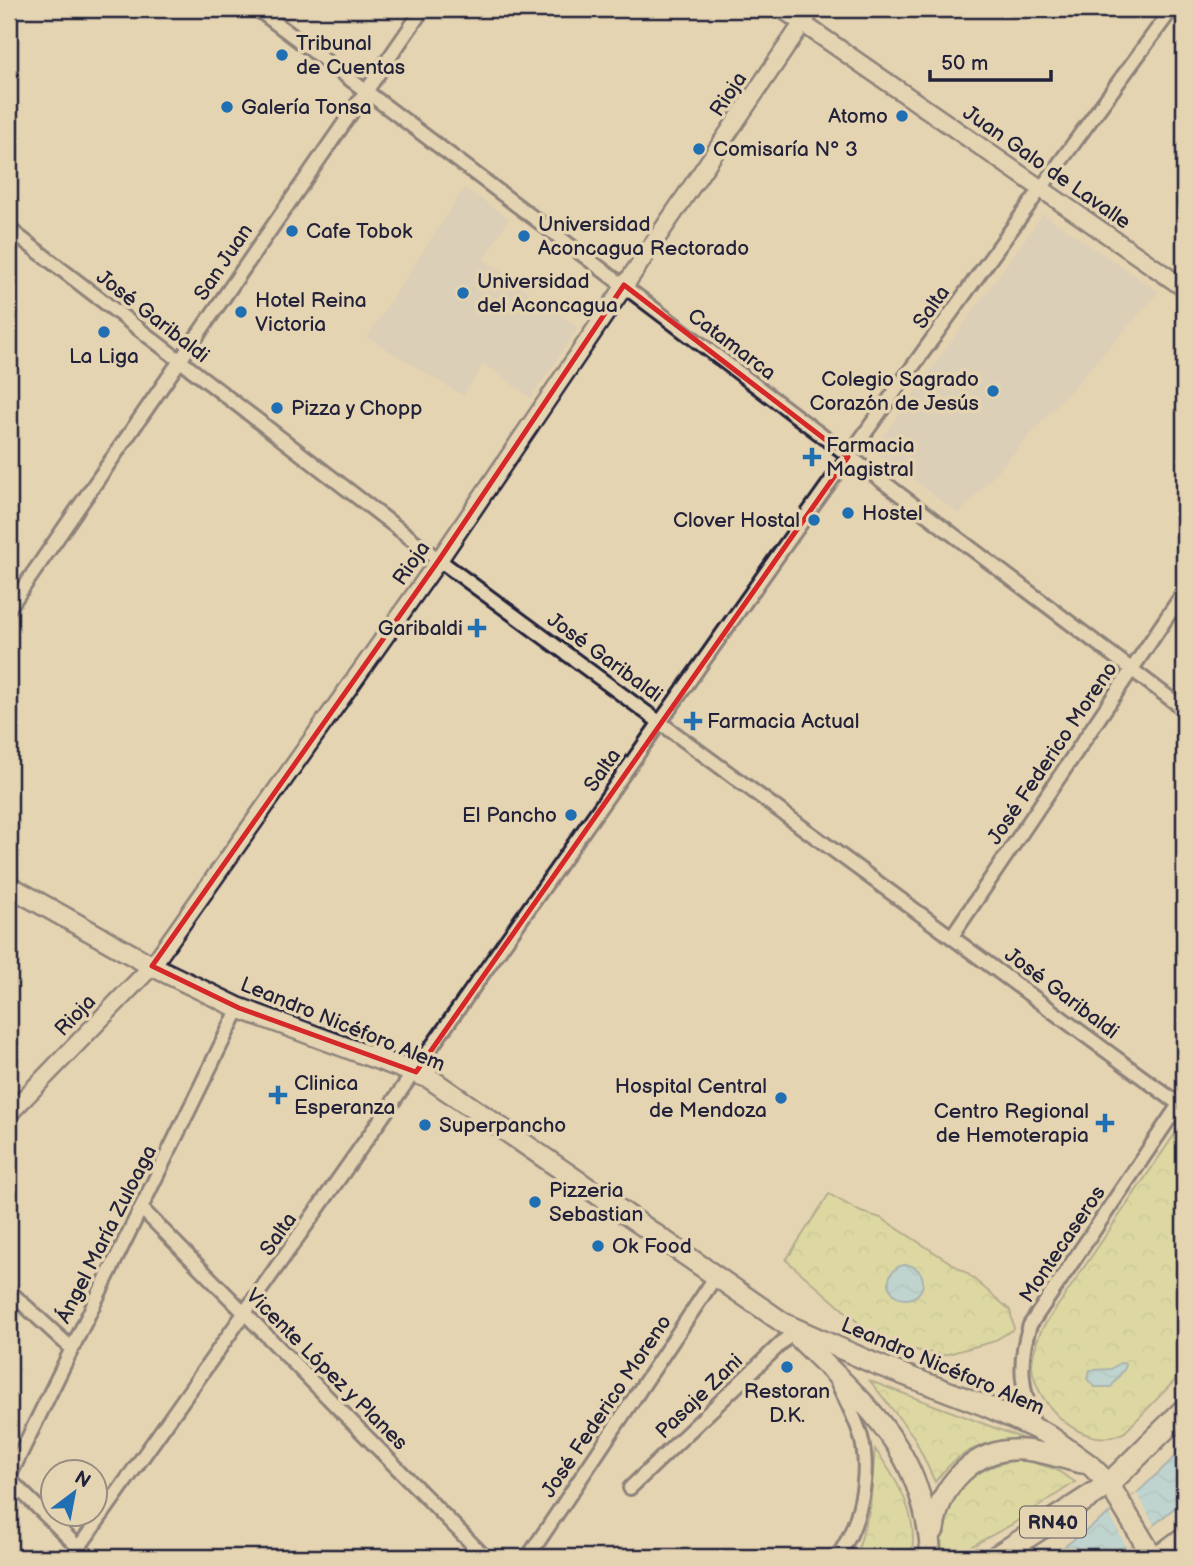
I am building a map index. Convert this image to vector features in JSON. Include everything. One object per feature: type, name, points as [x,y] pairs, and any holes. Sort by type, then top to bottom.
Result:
[{"type":"highway","name":"RN40","points":[[996,1557],[1109,1484],[1184,1410]]},
{"type":"highway","points":[[1159,1557],[1184,1538]]},
{"type":"main road","name":"Leandro Nicéforo Alem","points":[[9,886],[152,966],[239,1008],[416,1072],[441,1086],[789,1328],[876,1415],[903,1454],[923,1498],[931,1555]]},
{"type":"main road","name":"Leandro Nicéforo Alem","points":[[789,1328],[1035,1428],[1090,1465],[1109,1484],[1153,1557]]},
{"type":"main road","points":[[931,1555],[941,1500],[955,1480],[984,1457],[1023,1450],[1090,1465]]},
{"type":"street","name":"Catamarca","points":[[257,9],[1184,709]]},
{"type":"street","name":"San Juan","points":[[9,608],[423,9]]},
{"type":"street","name":"Juan Galo de Lavalle","points":[[782,9],[807,16],[1040,188],[1184,288]]},
{"type":"street","name":"Salta","points":[[79,1554],[660,721],[1040,188],[1172,9]]},
{"type":"street","name":"Rioja","points":[[9,1114],[152,966],[439,560],[807,16]]},
{"type":"street","name":"José Garibaldi","points":[[9,229],[439,560],[1183,1103]]},
{"type":"street","name":"José Federico Moreno","points":[[952,936],[1184,592]]},
{"type":"street","name":"Ángel María Zuloaga","points":[[9,1478],[70,1348],[239,1008]]},
{"type":"street","name":"Montecaseros","points":[[1035,1428],[1021,1379],[1022,1357],[1030,1325],[1183,1103]]},
{"type":"street","name":"Vicente López y Planes","points":[[141,1208],[485,1557]]},
{"type":"street","name":"José Federico Moreno","points":[[528,1557],[716,1276]]},
{"type":"street","points":[[9,1291],[70,1348]]},
{"type":"street","name":"Pasaje Zani","points":[[630,1488],[789,1328]]},
{"type":"street","name":"Leandro Nicéforo Alem","points":[[832,1372],[861,1435],[864,1464],[856,1516],[837,1557]]},
{"type":"street","points":[[9,1478],[79,1554]]},
{"type":"highlighted area","points":[[624,285],[848,457],[416,1072],[239,1008],[152,966],[439,560]]},
{"type":"shaded area","name":"Universidad del Aconcagua","points":[[464,188],[509,218],[484,259],[578,328],[531,398],[484,364],[463,396],[367,337]]},
{"type":"shaded area","name":"Colegio Sagrado Corazón de Jesús","points":[[1043,214],[1159,292],[959,514],[873,450]]},
{"type":"green space","points":[[1181,1125],[1184,1127],[1184,1371],[1125,1432],[1110,1437],[1094,1436],[1065,1422],[1042,1396],[1032,1366],[1035,1347],[1042,1329]]},
{"type":"green space","points":[[829,1194],[861,1212],[881,1218],[968,1274],[1010,1310],[1014,1329],[992,1342],[944,1355],[884,1345],[786,1260]]},
{"type":"green space","points":[[870,1381],[1027,1440],[999,1442],[975,1448],[954,1461],[935,1482],[914,1437]]},
{"type":"green space","points":[[875,1449],[899,1487],[910,1514],[913,1542],[911,1557],[856,1557],[870,1508]]},
{"type":"green space","points":[[1028,1461],[1055,1469],[1075,1482],[1011,1525],[952,1557],[943,1557],[944,1519],[961,1488],[990,1467],[1008,1462]]},
{"type":"water","points":[[906,1265],[918,1270],[923,1282],[918,1294],[906,1299],[894,1294],[889,1282],[894,1270]]},
{"type":"water","points":[[1120,1363],[1126,1364],[1125,1368],[1111,1387],[1095,1387],[1087,1379],[1090,1370],[1111,1369]]},
{"type":"water","points":[[1184,1448],[1184,1500],[1115,1557],[1050,1557],[1137,1493]]},
{"type":"pier","points":[[1137,1493],[1154,1525],[1127,1548],[1110,1515]]},
{"type":"place","name":"Tribunal de Cuentas","points":[[282,55]]},
{"type":"place","name":"Galería Tonsa","points":[[227,107]]},
{"type":"place","name":"Atomo","points":[[902,116]]},
{"type":"place","name":"Comisaría Nº 3","points":[[699,149]]},
{"type":"place","name":"Cafe Tobok","points":[[292,231]]},
{"type":"place","name":"Universidad Aconcagua Rectorado","points":[[524,236]]},
{"type":"place","name":"Universidad del Aconcagua","points":[[463,293]]},
{"type":"place","name":"Hotel Reina Victoria","points":[[241,312]]},
{"type":"place","name":"La Liga","points":[[104,332]]},
{"type":"place","name":"Colegio Sagrado Corazón de Jesús","points":[[993,391]]},
{"type":"place","name":"Pizza y Chopp","points":[[277,408]]},
{"type":"place","name":"Farmacia Magistral","points":[[812,457]]},
{"type":"place","name":"Hostel","points":[[848,513]]},
{"type":"place","name":"Clover Hostal","points":[[814,520]]},
{"type":"place","name":"Garibaldi","points":[[477,628]]},
{"type":"place","name":"Farmacia Actual","points":[[693,721]]},
{"type":"place","name":"El Pancho","points":[[571,815]]},
{"type":"place","name":"Clinica Esperanza","points":[[278,1095]]},
{"type":"place","name":"Hospital Central de Mendoza","points":[[781,1098]]},
{"type":"place","name":"Centro Regional de Hemoterapia","points":[[1105,1123]]},
{"type":"place","name":"Superpancho","points":[[425,1125]]},
{"type":"place","name":"Pizzeria Sebastian","points":[[535,1202]]},
{"type":"place","name":"Ok Food","points":[[598,1246]]},
{"type":"place","name":"Restoran D.K.","points":[[787,1367]]}]
